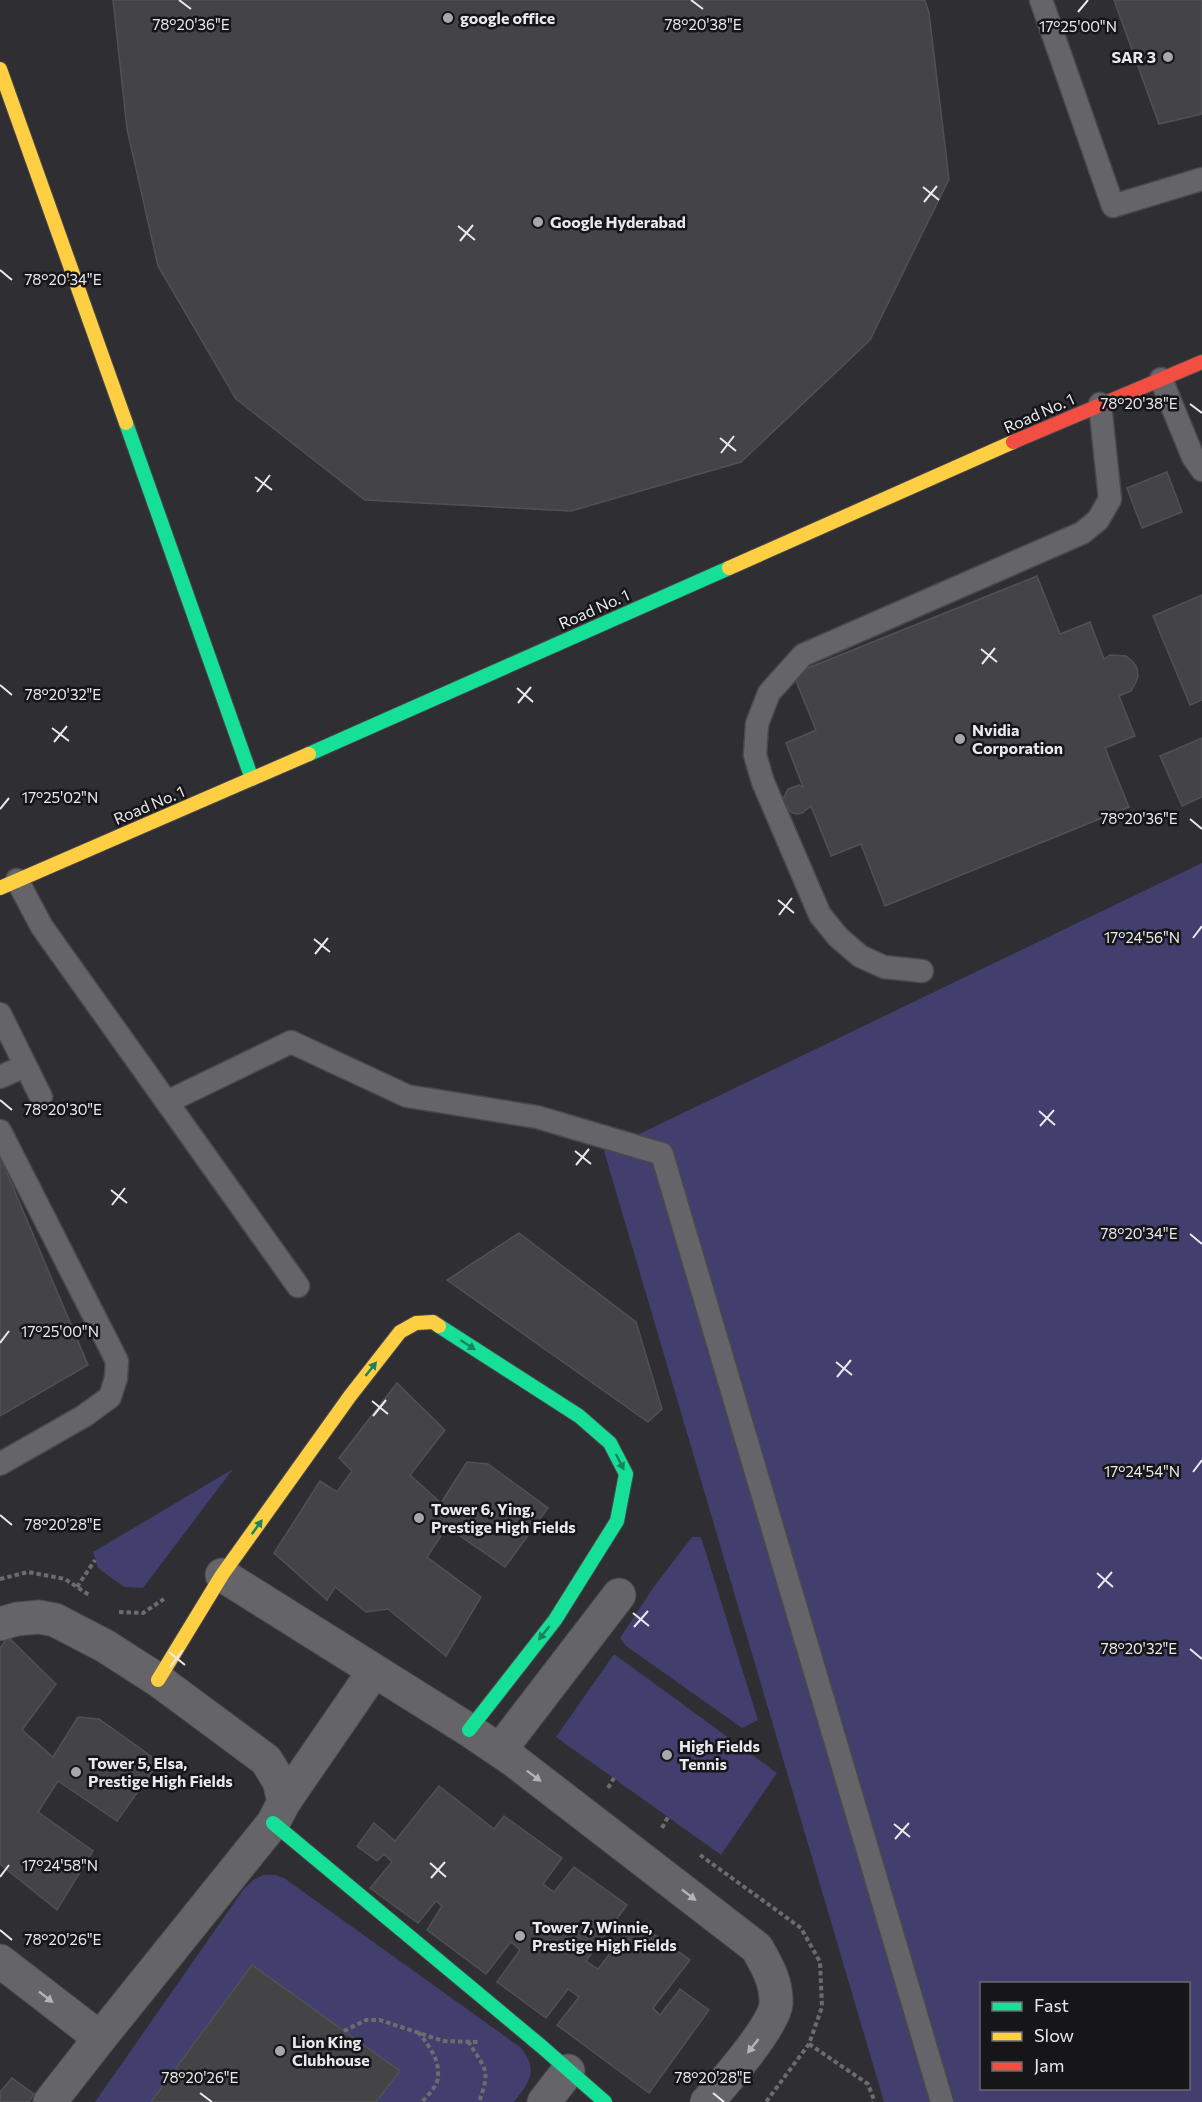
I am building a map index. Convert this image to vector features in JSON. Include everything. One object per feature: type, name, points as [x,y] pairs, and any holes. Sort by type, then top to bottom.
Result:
[{"type":"street","points":[[0,69],[252,779]]},
{"type":"street","name":"Road No. 1","points":[[8,884],[252,779],[1100,404],[1202,362]]},
{"type":"street","points":[[158,1680],[222,1575],[350,1396],[400,1332],[416,1323],[432,1322],[579,1416],[610,1443],[626,1474],[617,1521],[555,1620],[470,1730]]},
{"type":"street","points":[[222,1575],[500,1750],[757,1948],[773,1975],[777,2006],[759,2039],[707,2102]]},
{"type":"street","points":[[500,1750],[619,1595]]},
{"type":"street","points":[[0,1624],[17,1619],[39,1617],[55,1620],[105,1646],[158,1680],[266,1760],[279,1781],[279,1813],[530,2038],[605,2102]]},
{"type":"street","points":[[50,2102],[279,1813],[374,1671]]},
{"type":"street","points":[[0,1961],[100,2038]]},
{"type":"street","points":[[544,2102],[568,2071]]},
{"type":"lane","points":[[1041,0],[1113,206],[1202,179]]},
{"type":"lane","points":[[1161,379],[1193,457],[1202,470]]},
{"type":"lane","points":[[921,971],[884,967],[860,956],[838,937],[820,915],[763,782],[755,755],[757,724],[769,693],[803,654],[1082,533],[1098,520],[1110,499],[1100,404]]},
{"type":"lane","points":[[8,884],[42,927],[298,1286]]},
{"type":"lane","points":[[0,1014],[41,1097]]},
{"type":"lane","points":[[167,1102],[291,1042],[407,1096],[537,1117],[662,1154],[942,2102]]},
{"type":"lane","points":[[0,1077],[25,1066]]},
{"type":"lane","points":[[0,1131],[117,1361],[116,1378],[110,1397],[84,1416],[0,1464]]},
{"type":"path","points":[[77,1587],[95,1560]]},
{"type":"path","points":[[0,1579],[28,1572],[65,1579],[92,1597]]},
{"type":"path","points":[[109,1607],[118,1612],[143,1613],[170,1595]]},
{"type":"path","points":[[344,2031],[366,2020],[380,2020],[443,2040],[493,2043],[530,2038]]},
{"type":"path","points":[[418,2032],[432,2049],[437,2062],[437,2083],[422,2102]]},
{"type":"path","points":[[468,2041],[487,2073],[479,2102]]},
{"type":"path","points":[[809,2044],[868,2084],[873,2102]]},
{"type":"shaded area","points":[[1202,863],[1202,2102],[884,2102],[604,1151]]},
{"type":"shaded area","points":[[233,1469],[143,1588],[124,1587],[98,1568],[93,1552]]},
{"type":"shaded area","points":[[692,1537],[701,1537],[758,1720],[742,1728],[626,1646],[620,1638],[653,1588]]},
{"type":"shaded area","name":"High Fields Tennis","points":[[614,1654],[777,1773],[721,1855],[556,1737]]},
{"type":"shaded area","points":[[264,1875],[284,1878],[520,2047],[531,2069],[528,2082],[514,2102],[95,2102],[243,1890],[253,1880]]},
{"type":"building","name":"Google Hyderabad","points":[[113,0],[925,0],[929,13],[949,179],[870,340],[741,462],[571,511],[365,500],[236,399],[158,266],[127,129]]},
{"type":"building","name":"SAR 3","points":[[1114,0],[1202,0],[1202,114],[1159,124]]},
{"type":"building","points":[[1167,472],[1182,512],[1142,528],[1127,488]]},
{"type":"building","name":"Nvidia Corporation","points":[[1037,576],[1060,634],[1090,622],[1104,659],[1110,655],[1126,656],[1137,668],[1138,677],[1131,691],[1119,696],[1135,736],[1105,748],[1129,807],[885,906],[861,844],[831,856],[811,806],[802,813],[792,813],[783,799],[788,789],[799,785],[803,787],[786,743],[816,730],[793,674]]},
{"type":"building","points":[[1202,595],[1202,700],[1190,705],[1153,616]]},
{"type":"building","points":[[1202,738],[1202,797],[1182,806],[1160,756]]},
{"type":"building","points":[[0,1156],[88,1365],[0,1416]]},
{"type":"building","points":[[519,1233],[636,1322],[662,1409],[648,1422],[447,1280]]},
{"type":"building","name":"Tower 6, Ying, Prestige High Fields","points":[[397,1383],[445,1430],[410,1475],[441,1503],[467,1462],[488,1464],[548,1508],[505,1567],[447,1527],[427,1557],[481,1597],[446,1656],[388,1609],[366,1612],[335,1587],[327,1600],[274,1553],[320,1481],[337,1492],[352,1471],[339,1458]]},
{"type":"building","name":"Tower 5, Elsa, Prestige High Fields","points":[[8,1637],[56,1684],[22,1730],[53,1757],[78,1717],[99,1719],[159,1762],[117,1821],[58,1781],[38,1812],[93,1851],[57,1910],[0,1864],[0,1648]]},
{"type":"building","name":"Tower 7, Winnie, Prestige High Fields","points":[[439,1786],[494,1829],[504,1816],[562,1858],[543,1884],[554,1892],[574,1867],[627,1905],[586,1961],[598,1969],[635,1921],[690,1960],[653,2008],[660,2015],[680,1989],[709,2010],[649,2093],[557,2025],[579,1997],[568,1989],[546,2018],[497,1982],[520,1950],[511,1942],[486,1974],[427,1930],[442,1906],[436,1901],[418,1923],[370,1888],[392,1862],[384,1854],[377,1861],[357,1846],[374,1823],[395,1841]]},
{"type":"building","name":"Lion King Clubhouse","points":[[252,1965],[400,2071],[376,2102],[151,2102]]},
{"type":"building","points":[[12,2078],[34,2094],[29,2102],[0,2102],[0,2092]]},
{"type":"traffic: fast","points":[[126,423],[252,779]]},
{"type":"traffic: fast","points":[[309,754],[729,568]]},
{"type":"traffic: fast","points":[[439,1326],[579,1416],[610,1443],[626,1474],[617,1521],[555,1620],[469,1730]]},
{"type":"traffic: fast","points":[[273,1823],[605,2102]]},
{"type":"traffic: slow","points":[[0,69],[126,423]]},
{"type":"traffic: slow","points":[[729,568],[1013,442]]},
{"type":"traffic: slow","points":[[0,888],[309,754]]},
{"type":"traffic: slow","points":[[158,1680],[222,1575],[350,1396],[400,1332],[416,1323],[433,1322],[439,1326]]},
{"type":"traffic: jam","points":[[1013,442],[1202,362]]},
{"type":"place","name":"google office","points":[[448,18]]},
{"type":"place","name":"SAR 3","points":[[1168,57]]},
{"type":"place","name":"Google Hyderabad","points":[[538,222]]},
{"type":"place","name":"Nvidia Corporation","points":[[960,739]]},
{"type":"place","name":"Tower 6, Ying, Prestige High Fields","points":[[419,1518]]},
{"type":"place","name":"High Fields Tennis","points":[[667,1755]]},
{"type":"place","name":"Tower 5, Elsa, Prestige High Fields","points":[[76,1772]]},
{"type":"place","name":"Tower 7, Winnie, Prestige High Fields","points":[[520,1936]]},
{"type":"place","name":"Lion King Clubhouse","points":[[280,2051]]}]
